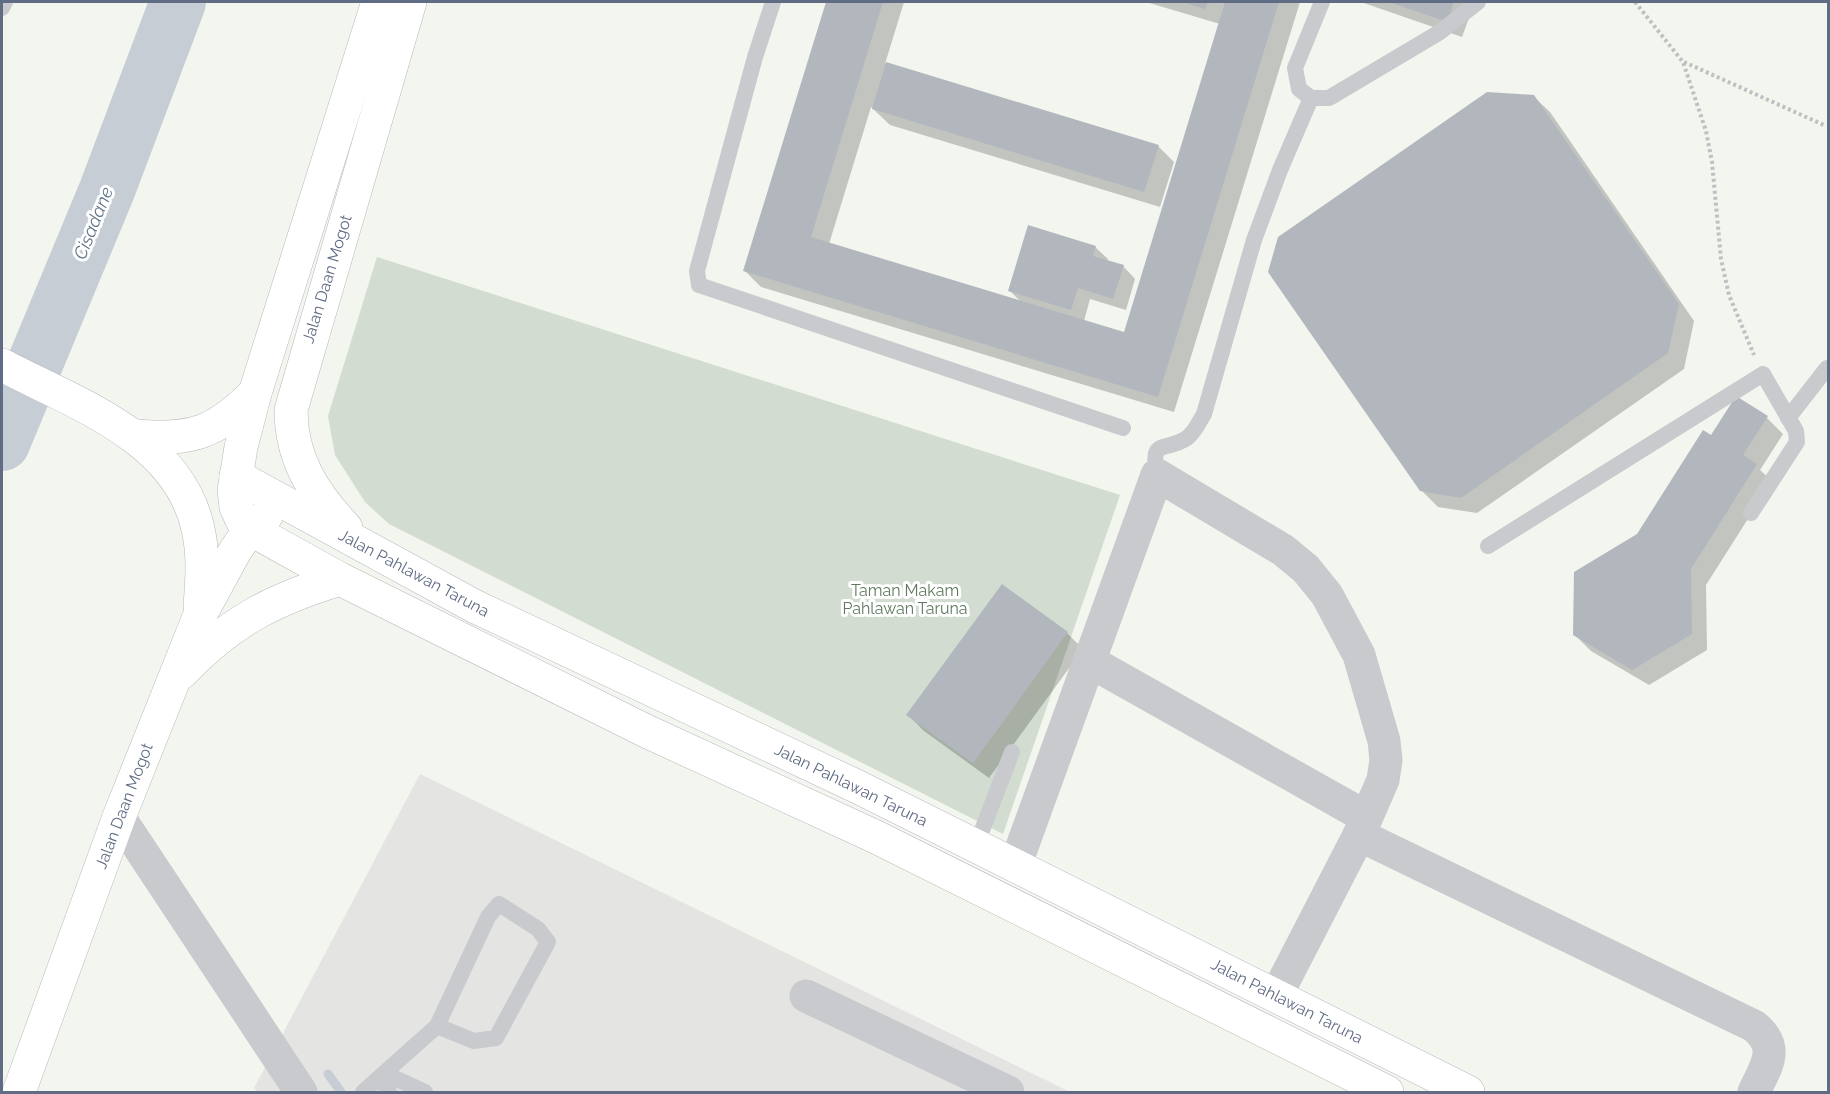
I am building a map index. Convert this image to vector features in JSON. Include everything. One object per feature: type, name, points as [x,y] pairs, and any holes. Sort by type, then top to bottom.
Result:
[{"type":"highway","name":"Jalan Daan Mogot","points":[[250,529],[243,522],[236,507],[234,491],[255,393],[378,2]]},
{"type":"highway","name":"Jalan Daan Mogot","points":[[359,543],[335,517],[299,462],[291,435],[291,410],[410,2]]},
{"type":"highway","points":[[2,365],[126,431],[163,464],[184,493],[198,527],[203,563],[199,617]]},
{"type":"highway","points":[[126,431],[170,439],[202,432],[231,416],[255,393]]},
{"type":"highway","name":"Jalan Pahlawan Taruna","points":[[236,476],[474,606],[858,787],[1468,1092]]},
{"type":"highway","name":"Jalan Daan Mogot","points":[[19,1092],[119,817],[199,617],[212,590],[250,529],[260,519],[291,506]]},
{"type":"highway","points":[[250,529],[340,579],[646,731],[876,837],[1387,1092]]},
{"type":"highway","points":[[172,683],[207,647],[247,617],[292,594],[340,579]]},
{"type":"street","points":[[1015,866],[1157,475],[1283,550],[1306,569],[1342,620],[1359,655],[1384,741],[1386,760],[1383,780],[1363,826],[1276,996]]},
{"type":"street","points":[[1089,661],[1363,826],[1754,1026],[1769,1043],[1769,1054],[1754,1092]]},
{"type":"street","points":[[119,817],[300,1092]]},
{"type":"street","points":[[806,996],[1008,1092]]},
{"type":"lane","points":[[2,8],[5,2]]},
{"type":"lane","points":[[773,2],[754,57],[697,271],[699,285],[1124,428]]},
{"type":"lane","points":[[1322,2],[1295,69],[1299,89],[1311,98],[1329,98],[1440,32],[1478,2]]},
{"type":"lane","points":[[1157,475],[1154,458],[1156,451],[1161,446],[1179,442],[1189,436],[1204,414],[1254,240],[1311,98]]},
{"type":"lane","points":[[1788,418],[1827,368]]},
{"type":"lane","points":[[1488,546],[1763,374],[1796,431],[1795,448],[1751,513]]},
{"type":"lane","points":[[976,846],[1012,752]]},
{"type":"lane","points":[[378,1085],[437,1026],[488,917],[499,904],[538,929],[548,942],[496,1038],[474,1041],[437,1026]]},
{"type":"lane","points":[[378,1085],[425,1092]]},
{"type":"path","points":[[1635,2],[1683,62],[1708,141],[1721,260],[1729,295],[1743,334],[1763,374]]},
{"type":"path","points":[[1683,62],[1826,126]]},
{"type":"shaded area","points":[[420,774],[1070,1092],[257,1092],[254,1088]]},
{"type":"green space","name":"Taman Makam Pahlawan Taruna","points":[[377,257],[1120,495],[1003,834],[389,524],[365,502],[335,455],[328,416]]},
{"type":"building","points":[[826,2],[883,2],[811,237],[1124,332],[1225,2],[1279,2],[1158,397],[743,271]]},
{"type":"building","points":[[1182,2],[1208,2],[1205,9]]},
{"type":"building","points":[[1389,2],[1454,2],[1447,22]]},
{"type":"building","points":[[886,62],[1159,145],[1144,192],[872,109]]},
{"type":"building","points":[[1487,92],[1534,95],[1679,304],[1668,353],[1461,498],[1420,491],[1268,272],[1278,237]]},
{"type":"building","points":[[1028,225],[1096,246],[1093,256],[1124,265],[1113,299],[1078,288],[1071,310],[1008,291]]},
{"type":"building","points":[[1736,396],[1768,416],[1743,455],[1757,464],[1691,569],[1692,634],[1632,670],[1573,635],[1574,572],[1637,534],[1703,430],[1711,435]]},
{"type":"building","points":[[1002,584],[1068,632],[973,763],[906,715]]},
{"type":"waterway","name":"Cisadane","points":[[2,443],[107,190],[178,2]]},
{"type":"waterway","points":[[328,1074],[341,1092]]}]
